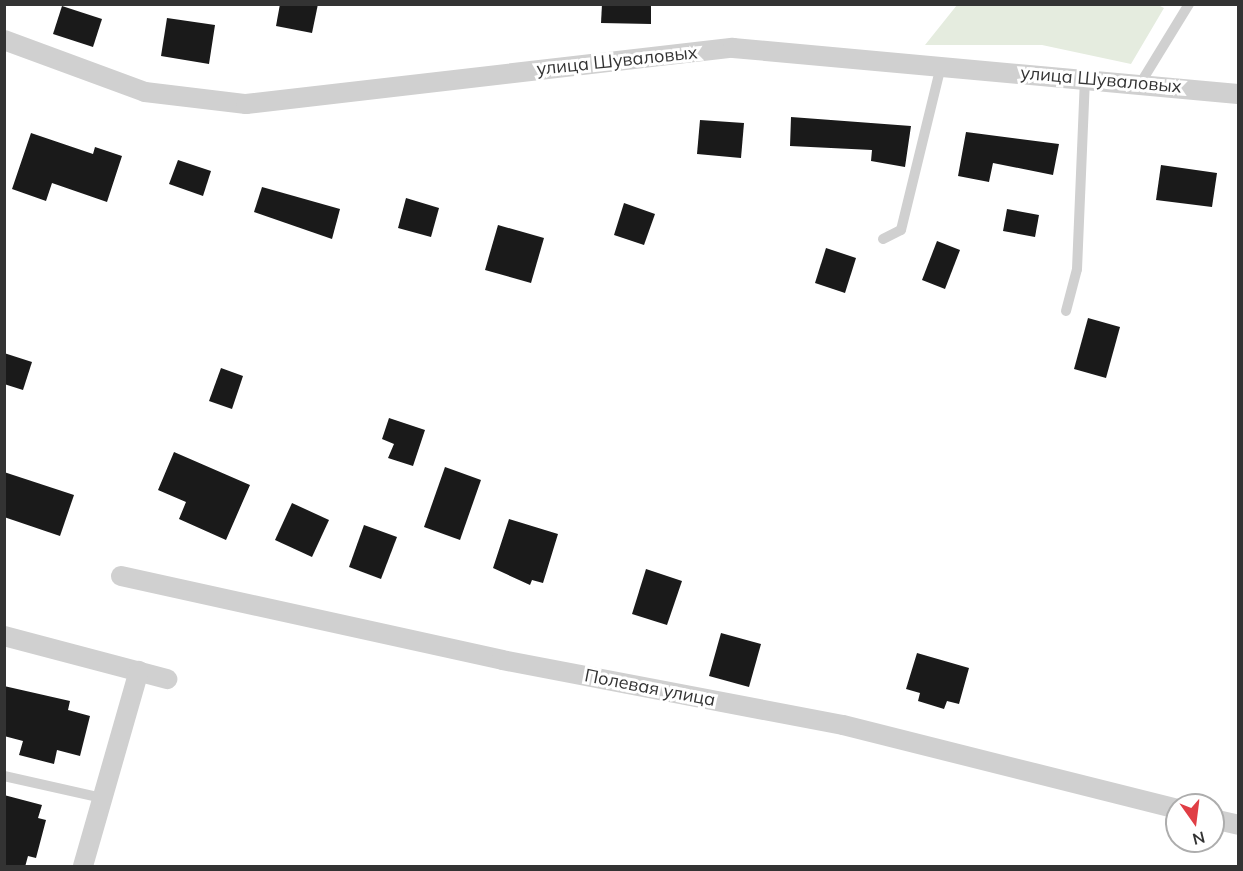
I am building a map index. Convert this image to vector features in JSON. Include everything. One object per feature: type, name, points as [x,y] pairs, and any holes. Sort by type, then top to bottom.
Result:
[{"type":"street","name":"улица Шуваловых","points":[[4,40],[145,92],[246,104],[733,48],[1239,94]]},
{"type":"street","name":"Полевая улица","points":[[122,576],[502,660],[843,725],[1165,807]]},
{"type":"street","points":[[4,636],[167,679]]},
{"type":"street","points":[[83,867],[139,671]]},
{"type":"lane","points":[[1140,84],[1189,4]]},
{"type":"lane","points":[[883,239],[901,230],[941,66]]},
{"type":"lane","points":[[1066,311],[1077,269],[1085,79]]},
{"type":"lane","points":[[4,776],[102,798]]},
{"type":"shaded area","points":[[957,5],[1158,5],[1164,8],[1131,64],[1042,45],[925,45]]},
{"type":"building","points":[[280,4],[318,4],[312,33],[276,26]]},
{"type":"building","points":[[602,4],[651,4],[651,24],[601,23]]},
{"type":"building","points":[[62,6],[102,19],[93,47],[53,34]]},
{"type":"building","points":[[167,18],[215,25],[209,64],[161,56]]},
{"type":"building","points":[[791,117],[911,126],[905,167],[871,161],[872,150],[790,146]]},
{"type":"building","points":[[700,120],[744,123],[741,158],[697,154]]},
{"type":"building","points":[[966,132],[1059,144],[1053,175],[993,163],[989,182],[958,176]]},
{"type":"building","points":[[31,133],[93,154],[95,147],[122,156],[107,202],[52,183],[46,201],[12,189]]},
{"type":"building","points":[[178,160],[211,171],[203,196],[169,184]]},
{"type":"building","points":[[1161,165],[1217,173],[1212,207],[1156,200]]},
{"type":"building","points":[[262,187],[340,209],[332,239],[254,212]]},
{"type":"building","points":[[406,198],[439,208],[431,237],[398,228]]},
{"type":"building","points":[[624,203],[655,214],[644,245],[614,235]]},
{"type":"building","points":[[1007,209],[1039,215],[1035,237],[1003,231]]},
{"type":"building","points":[[498,225],[544,238],[531,283],[485,270]]},
{"type":"building","points":[[937,241],[960,250],[945,289],[922,280]]},
{"type":"building","points":[[826,248],[856,258],[845,293],[815,283]]},
{"type":"building","points":[[1088,318],[1120,327],[1106,378],[1074,369]]},
{"type":"building","points":[[4,353],[32,362],[23,390],[4,384]]},
{"type":"building","points":[[221,368],[243,376],[232,409],[209,401]]},
{"type":"building","points":[[389,418],[425,430],[413,466],[388,458],[394,444],[382,439]]},
{"type":"building","points":[[174,452],[250,485],[226,540],[179,519],[186,502],[158,490]]},
{"type":"building","points":[[445,467],[481,480],[460,540],[424,527]]},
{"type":"building","points":[[4,472],[74,495],[60,536],[4,517]]},
{"type":"building","points":[[292,503],[329,520],[312,557],[275,540]]},
{"type":"building","points":[[509,519],[558,534],[543,583],[532,580],[530,585],[493,568]]},
{"type":"building","points":[[364,525],[397,537],[381,579],[349,567]]},
{"type":"building","points":[[646,569],[682,581],[667,625],[632,614]]},
{"type":"building","points":[[721,633],[761,644],[749,687],[709,676]]},
{"type":"building","points":[[917,653],[969,668],[959,704],[947,701],[944,709],[918,701],[920,693],[906,689]]},
{"type":"building","points":[[4,686],[70,701],[68,710],[90,716],[80,756],[57,750],[54,764],[19,755],[23,741],[4,736]]},
{"type":"building","points":[[4,795],[42,805],[38,818],[46,820],[36,858],[28,856],[25,867],[4,867]]}]
